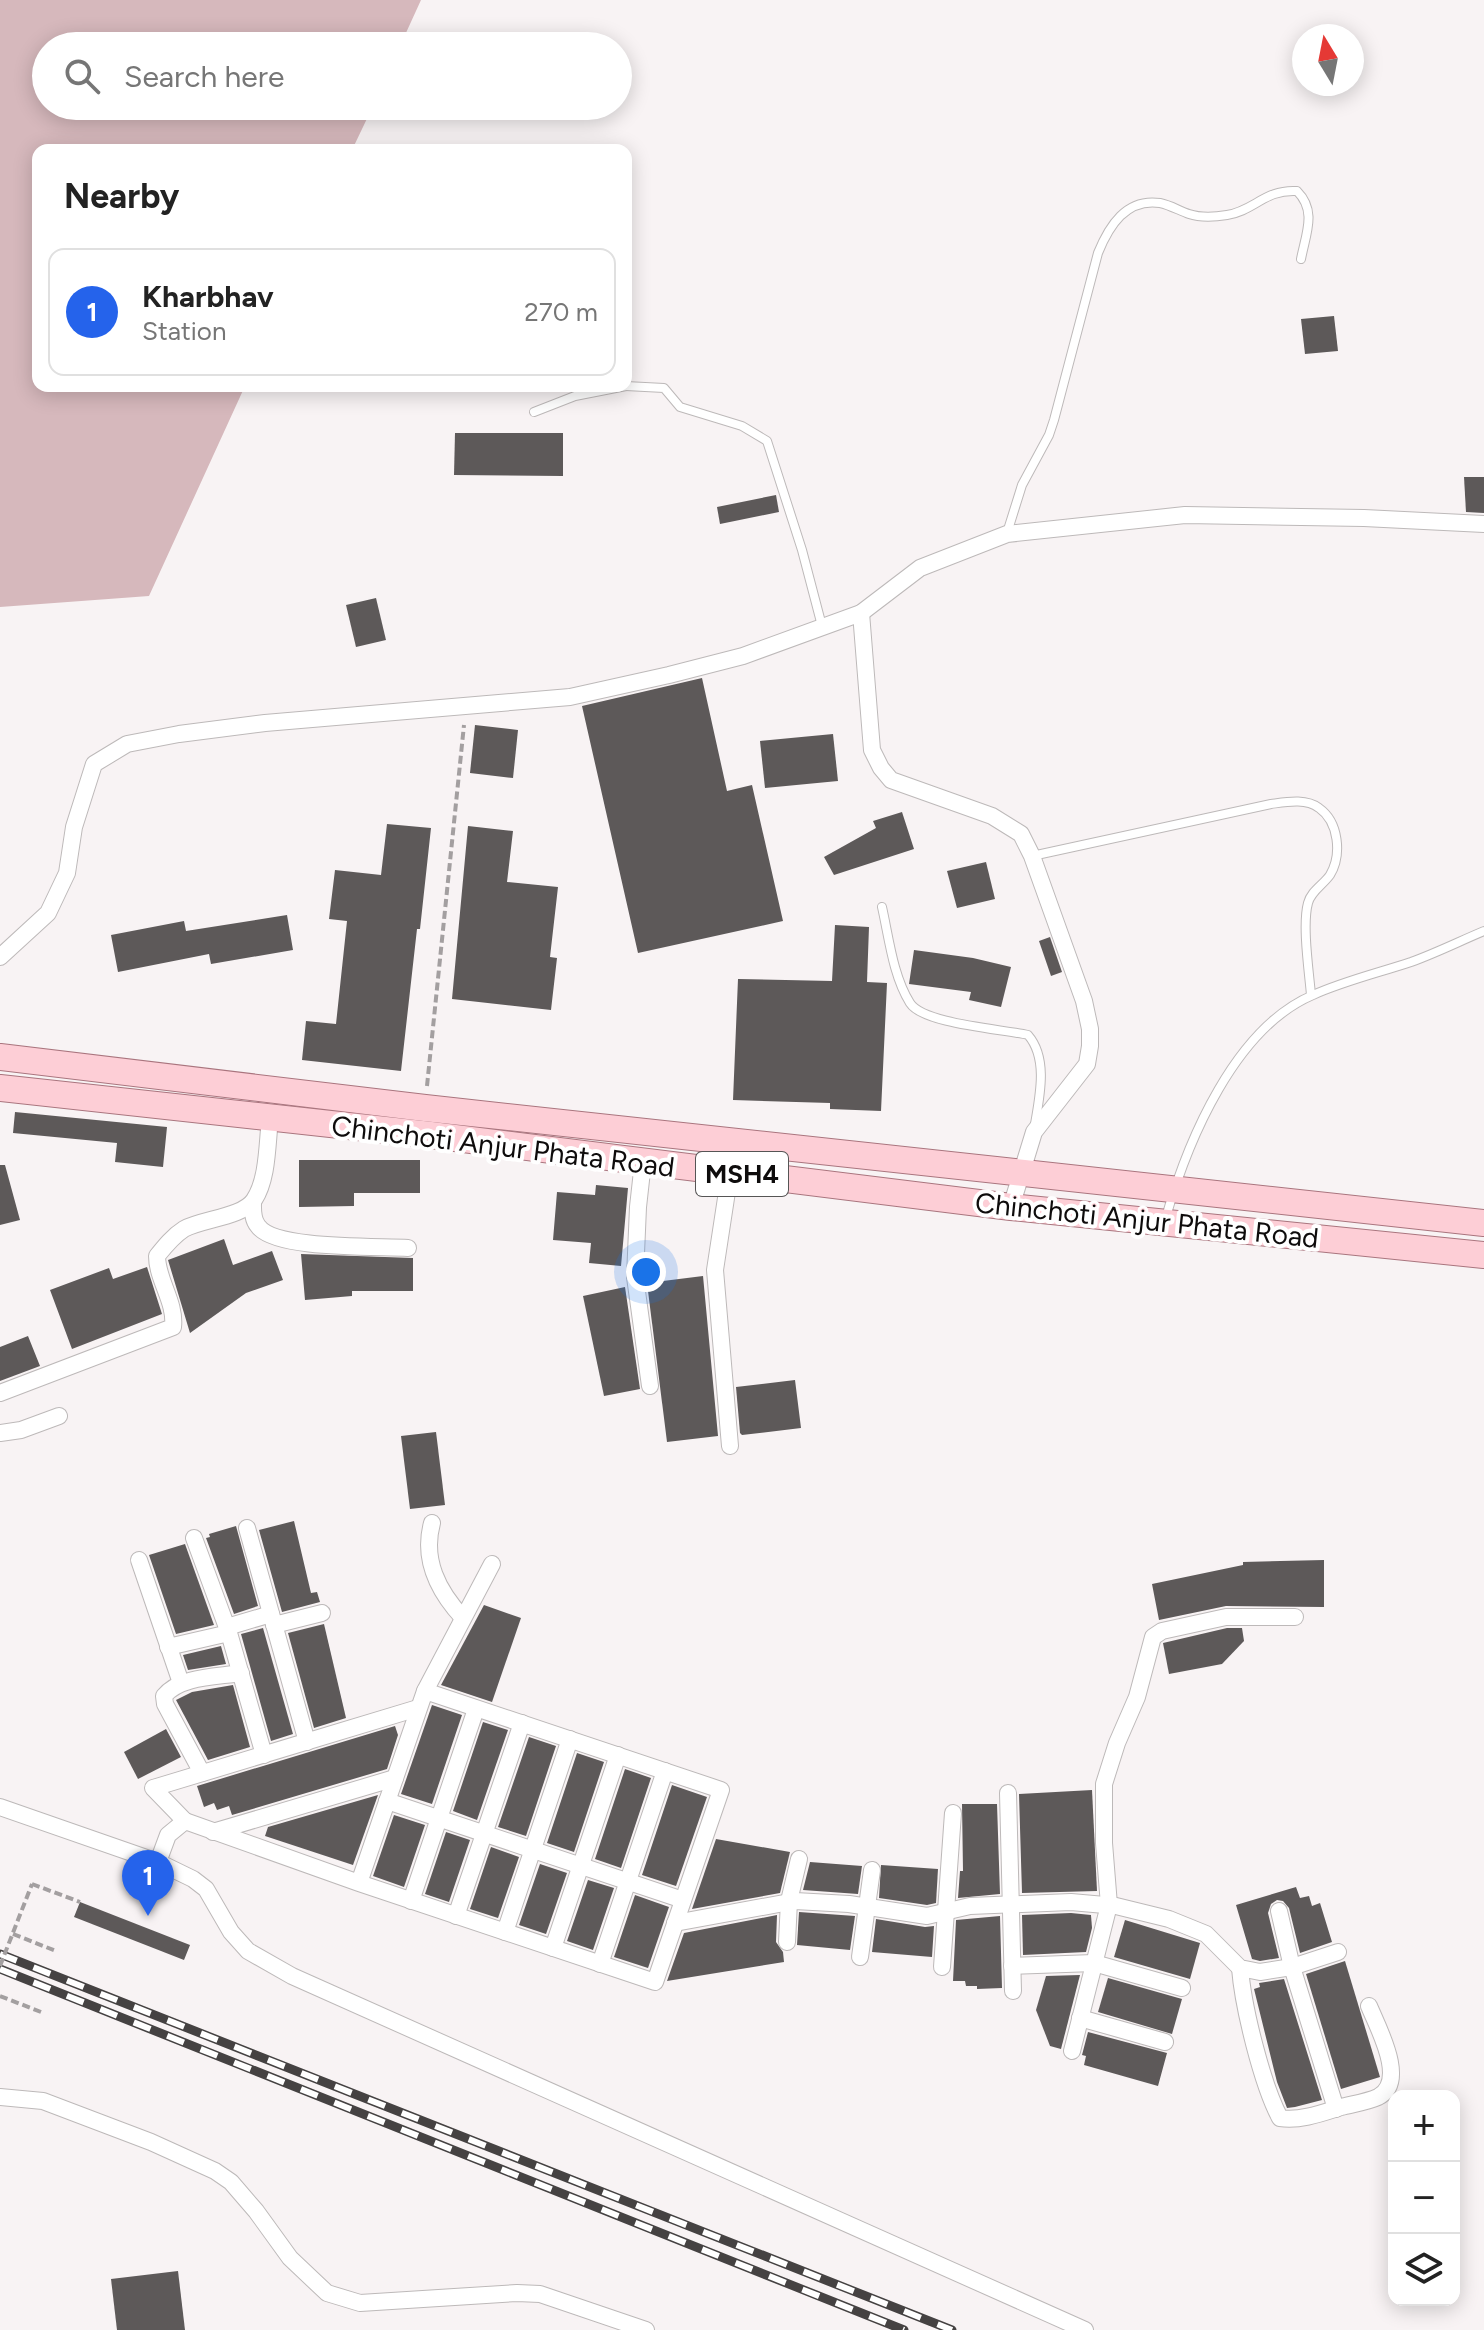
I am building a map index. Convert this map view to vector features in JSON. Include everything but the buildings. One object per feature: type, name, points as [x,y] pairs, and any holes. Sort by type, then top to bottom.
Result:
[{"type":"main road","name":"Chinchoti Anjur Phata Road","points":[[0,1057],[1021,1175],[1484,1223]]},
{"type":"main road","name":"Chinchoti Anjur Phata Road","points":[[0,1088],[1011,1207],[1484,1255]]},
{"type":"street","points":[[0,957],[48,913],[67,873],[74,827],[94,764],[127,744],[265,723],[570,697],[669,675],[743,656],[861,613],[920,568],[1007,534],[1185,515],[1484,524]]},
{"type":"street","points":[[861,613],[872,750],[881,768],[891,780],[992,816],[1021,834],[1032,856],[1084,1001],[1090,1038],[1087,1064],[1034,1132],[1011,1207]]},
{"type":"street","points":[[270,1119],[264,1166],[253,1202],[253,1216],[266,1234],[302,1243],[408,1248]]},
{"type":"street","points":[[643,1162],[635,1277],[650,1386]]},
{"type":"street","points":[[730,1172],[715,1270],[730,1446]]},
{"type":"street","points":[[0,1393],[173,1327],[171,1305],[157,1256],[167,1242],[184,1229],[241,1210],[253,1202]]},
{"type":"street","points":[[0,1433],[21,1430],[59,1416]]},
{"type":"street","points":[[432,1523],[427,1541],[433,1572],[443,1597],[463,1618]]},
{"type":"street","points":[[247,1528],[307,1742]]},
{"type":"street","points":[[194,1538],[228,1630],[264,1755]]},
{"type":"street","points":[[139,1560],[181,1683]]},
{"type":"street","points":[[359,1883],[425,1691],[492,1564]]},
{"type":"street","points":[[168,1647],[272,1619],[322,1613]]},
{"type":"street","points":[[1072,2051],[1109,1905],[1104,1843],[1104,1784],[1137,1697],[1153,1637],[1162,1631],[1226,1617],[1295,1617]]},
{"type":"street","points":[[202,1773],[165,1704],[164,1696],[170,1688],[181,1683],[241,1673]]},
{"type":"street","points":[[418,1708],[153,1788],[185,1821],[213,1832],[655,1982],[721,1790],[425,1691]]},
{"type":"street","points":[[411,1901],[476,1709]]},
{"type":"street","points":[[456,1916],[522,1723]]},
{"type":"street","points":[[505,1932],[570,1739]]},
{"type":"street","points":[[553,1948],[618,1755]]},
{"type":"street","points":[[600,1964],[665,1771]]},
{"type":"street","points":[[213,1832],[395,1778]]},
{"type":"street","points":[[1008,1793],[1013,1991]]},
{"type":"street","points":[[387,1801],[683,1900]]},
{"type":"street","points":[[0,1807],[158,1862],[193,1879],[206,1889],[231,1932],[248,1951],[292,1976],[1085,2330]]},
{"type":"street","points":[[942,1967],[953,1813]]},
{"type":"street","points":[[158,1862],[168,1835],[185,1821]]},
{"type":"street","points":[[787,1942],[789,1901],[799,1859]]},
{"type":"street","points":[[860,1957],[872,1870]]},
{"type":"street","points":[[675,1923],[789,1901],[927,1916],[970,1906],[1071,1902],[1109,1905],[1169,1919],[1206,1934],[1240,1968],[1260,1972],[1292,1967],[1338,1952]]},
{"type":"street","points":[[1279,1911],[1292,1967],[1336,2109]]},
{"type":"street","points":[[1012,1966],[1094,1963],[1182,1988]]},
{"type":"street","points":[[1240,1968],[1242,1992],[1256,2048],[1280,2118],[1291,2120],[1336,2109],[1378,2097],[1389,2088],[1392,2078],[1384,2041],[1369,2006]]},
{"type":"street","points":[[1080,2018],[1165,2042]]},
{"type":"street","points":[[0,2097],[43,2101],[151,2142],[215,2171],[231,2182],[290,2258],[327,2293],[360,2303],[540,2294],[646,2330]]},
{"type":"lane","points":[[1007,534],[1022,485],[1054,420],[1098,253],[1108,229],[1122,213],[1143,202],[1162,203],[1191,215],[1212,218],[1232,215],[1281,190],[1297,191],[1307,201],[1309,214],[1301,259]]},
{"type":"lane","points":[[632,386],[664,388],[680,407],[742,426],[767,441],[802,550],[822,626]]},
{"type":"lane","points":[[534,412],[575,396],[595,392]]},
{"type":"lane","points":[[1032,856],[1271,804],[1299,801],[1318,806],[1330,820],[1337,837],[1337,858],[1329,876],[1308,902],[1306,917],[1311,995]]},
{"type":"lane","points":[[882,907],[899,979],[911,1005],[919,1012],[944,1021],[1028,1035],[1036,1044],[1040,1060],[1034,1132]]},
{"type":"lane","points":[[1165,1222],[1174,1191],[1207,1114],[1240,1053],[1273,1018],[1311,995],[1416,960],[1484,931]]},
{"type":"path","points":[[425,1108],[466,707]]},
{"type":"path","points":[[0,1966],[32,1884],[80,1902]]},
{"type":"path","points":[[13,1934],[56,1951]]},
{"type":"path","points":[[0,1996],[41,2012]]},
{"type":"shaded area","points":[[0,0],[421,0],[406,32],[32,32],[32,120],[366,120],[355,144],[32,144],[32,392],[242,392],[149,596],[0,607]]},
{"type":"railway","points":[[0,1954],[952,2330]]},
{"type":"railway","points":[[0,1969],[904,2330]]},
{"type":"place","name":"Kharbhav","points":[[148,1916]]}]
